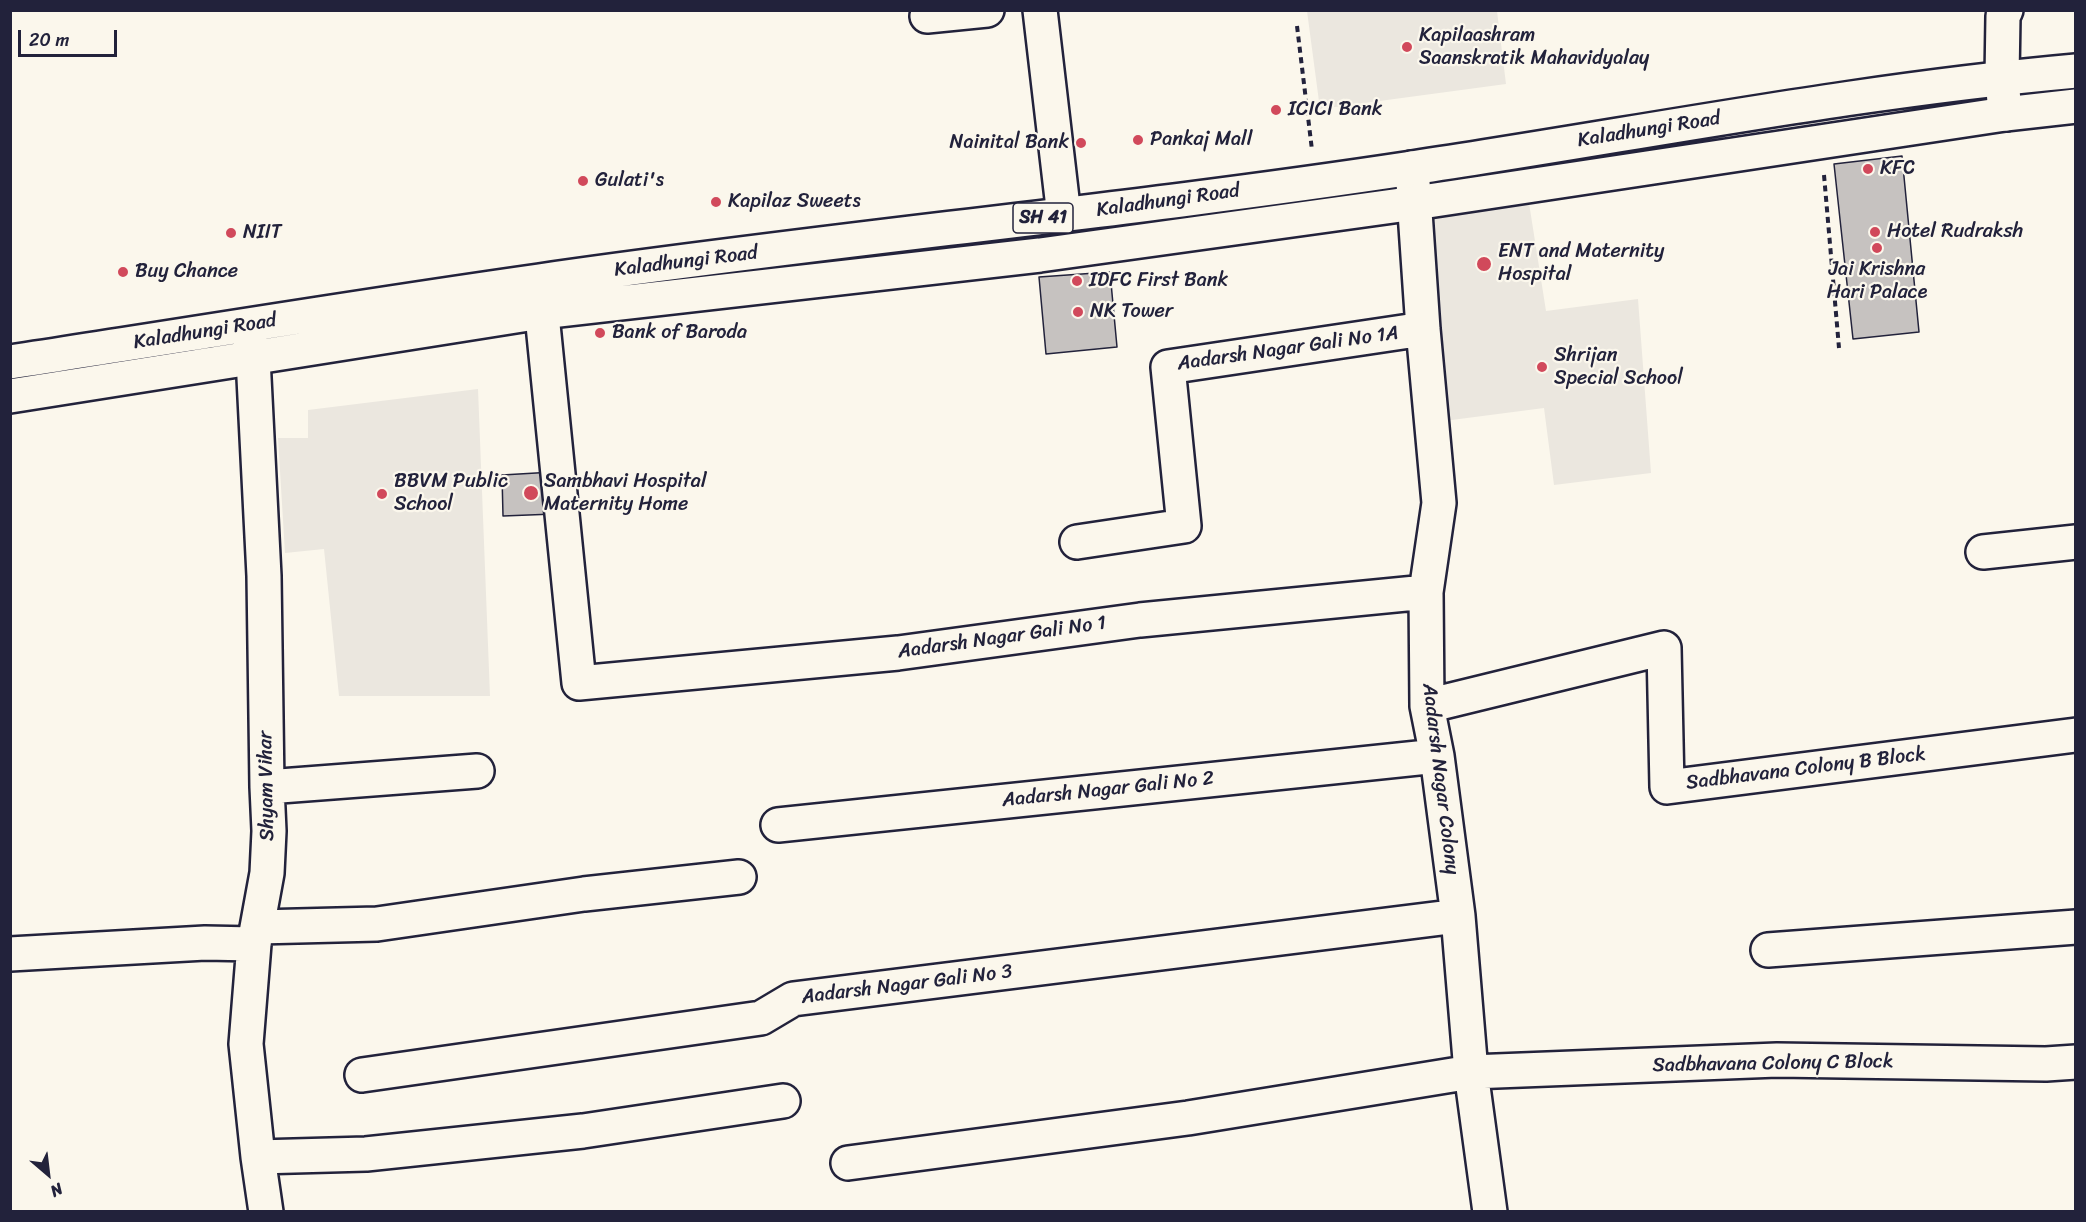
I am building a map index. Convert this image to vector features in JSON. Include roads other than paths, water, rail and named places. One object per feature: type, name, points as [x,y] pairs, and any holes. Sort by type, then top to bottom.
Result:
[{"type":"street","points":[[927,16],[987,10]]},
{"type":"street","points":[[1040,255],[1048,218],[1041,10]]},
{"type":"street","points":[[2005,114],[2002,78],[2003,16],[2006,10]]},
{"type":"street","name":"Kaladhungi Road","points":[[10,396],[253,358],[540,296],[1048,218],[1412,168],[1686,124],[2002,78],[2076,71]]},
{"type":"street","name":"Kaladhungi Road","points":[[10,362],[248,326],[540,296],[1040,255],[1415,203],[2005,114],[2076,106]]},
{"type":"street","name":"Aadarsh Nagar Colony","points":[[1412,168],[1423,329],[1439,503],[1426,592],[1427,706],[1437,756],[1458,916],[1471,1072],[1490,1212]]},
{"type":"street","name":"Aadarsh Nagar Gali No 1","points":[[540,296],[579,683],[898,653],[1140,620],[1426,592]]},
{"type":"street","name":"Shyam Vihar","points":[[248,326],[253,358],[264,576],[269,831],[267,873],[256,936],[246,1044],[266,1212]]},
{"type":"street","name":"Aadarsh Nagar Gali No 1A","points":[[1077,542],[1184,526],[1168,367],[1423,329]]},
{"type":"street","points":[[1983,552],[2076,542]]},
{"type":"street","name":"Sadbhavana Colony B Block","points":[[1427,706],[1664,648],[1667,787],[2076,735]]},
{"type":"street","name":"Aadarsh Nagar Gali No 2","points":[[778,825],[1437,756]]},
{"type":"street","points":[[267,787],[477,771]]},
{"type":"street","points":[[10,954],[205,943],[377,924],[584,894],[739,877]]},
{"type":"street","name":"Aadarsh Nagar Gali No 3","points":[[362,1075],[761,1018],[793,999],[1458,916]]},
{"type":"street","points":[[1768,950],[2076,927]]},
{"type":"street","name":"Sadbhavana Colony C Block","points":[[848,1163],[1188,1118],[1471,1072],[1777,1060],[2046,1064],[2076,1062]]},
{"type":"street","points":[[258,1157],[366,1154],[583,1131],[783,1101]]},
{"type":"place","name":"Kapilaashram Saanskratik Mahavidyalay","points":[[1407,47]]},
{"type":"place","name":"ICICI Bank","points":[[1276,110]]},
{"type":"place","name":"Pankaj Mall","points":[[1138,140]]},
{"type":"place","name":"Nainital Bank","points":[[1081,143]]},
{"type":"place","name":"KFC","points":[[1868,169]]},
{"type":"place","name":"Gulati's","points":[[583,181]]},
{"type":"place","name":"Kapilaz Sweets","points":[[716,202]]},
{"type":"place","name":"Hotel Rudraksh","points":[[1875,232]]},
{"type":"place","name":"NIIT","points":[[231,233]]},
{"type":"place","name":"Jai Krishna Hari Palace","points":[[1877,248]]},
{"type":"place","name":"ENT and Maternity Hospital","points":[[1484,264]]},
{"type":"place","name":"Buy Chance","points":[[123,272]]},
{"type":"place","name":"IDFC First Bank","points":[[1077,281]]},
{"type":"place","name":"NK Tower","points":[[1078,312]]},
{"type":"place","name":"Bank of Baroda","points":[[600,333]]},
{"type":"place","name":"Shrijan Special School","points":[[1542,367]]},
{"type":"place","name":"Sambhavi Hospital Maternity Home","points":[[531,493]]},
{"type":"place","name":"BBVM Public School","points":[[382,494]]}]
